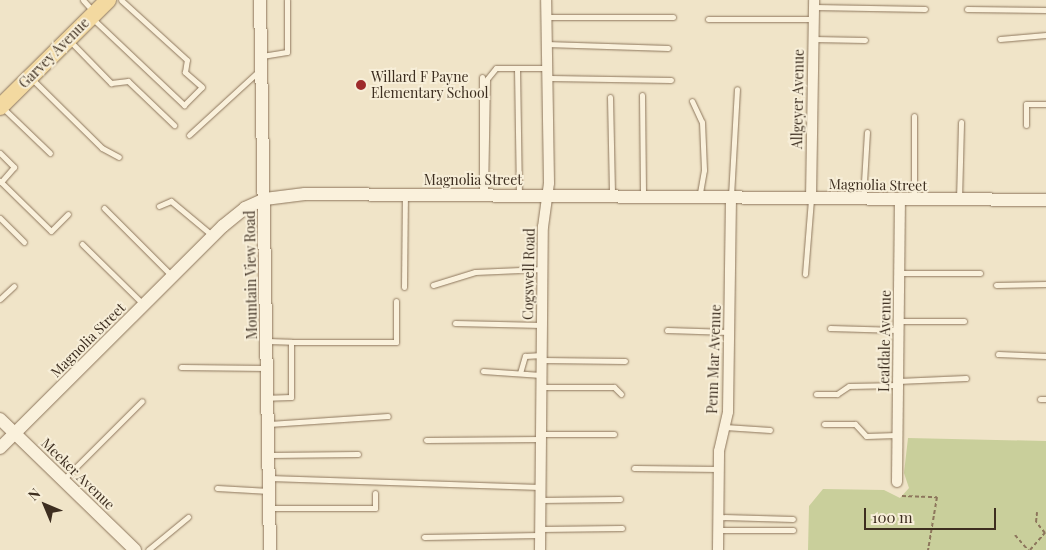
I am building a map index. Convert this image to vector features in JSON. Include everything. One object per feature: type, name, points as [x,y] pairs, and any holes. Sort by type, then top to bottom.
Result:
[{"type":"main road","name":"Garvey Avenue","points":[[0,106],[108,0]]},
{"type":"street","name":"Mountain View Road","points":[[260,0],[270,550]]},
{"type":"street","name":"Cogswell Road","points":[[540,550],[542,269],[547,195],[550,73],[546,44],[546,0]]},
{"type":"street","name":"Allgeyer Avenue","points":[[810,199],[812,19],[814,4]]},
{"type":"street","name":"Magnolia Street","points":[[0,448],[213,236],[244,208],[265,199],[305,194],[405,194],[863,200],[1046,200]]},
{"type":"street","name":"Penn Mar Avenue","points":[[718,550],[719,469],[725,427],[729,332],[731,198]]},
{"type":"street","name":"Leafdale Avenue","points":[[897,482],[900,200]]},
{"type":"street","name":"Meeker Avenue","points":[[0,420],[135,550]]},
{"type":"lane","points":[[83,0],[93,14],[184,105],[202,87],[185,72],[187,60],[121,0]]},
{"type":"lane","points":[[188,135],[262,62],[287,52],[287,0]]},
{"type":"lane","points":[[814,4],[925,9]]},
{"type":"lane","points":[[967,9],[1046,10]]},
{"type":"lane","points":[[546,16],[673,17]]},
{"type":"lane","points":[[708,19],[812,19]]},
{"type":"lane","points":[[1000,39],[1046,35]]},
{"type":"lane","points":[[68,39],[111,82],[128,81],[174,125]]},
{"type":"lane","points":[[812,39],[865,40]]},
{"type":"lane","points":[[546,44],[668,48]]},
{"type":"lane","points":[[484,195],[487,79],[496,68],[671,80]]},
{"type":"lane","points":[[517,68],[519,195]]},
{"type":"lane","points":[[29,77],[102,148],[120,157]]},
{"type":"lane","points":[[482,77],[484,195]]},
{"type":"lane","points":[[731,198],[736,89]]},
{"type":"lane","points":[[642,95],[644,197]]},
{"type":"lane","points":[[610,97],[612,196]]},
{"type":"lane","points":[[692,100],[702,122],[704,170],[699,198]]},
{"type":"lane","points":[[1026,125],[1026,104],[1046,104]]},
{"type":"lane","points":[[0,106],[50,153]]},
{"type":"lane","points":[[914,116],[914,200]]},
{"type":"lane","points":[[959,200],[961,122]]},
{"type":"lane","points":[[863,200],[867,132]]},
{"type":"lane","points":[[0,153],[14,168],[0,181],[51,232],[68,214]]},
{"type":"lane","points":[[404,287],[405,194]]},
{"type":"lane","points":[[806,274],[810,199]]},
{"type":"lane","points":[[158,206],[171,202],[213,236]]},
{"type":"lane","points":[[104,208],[172,277]]},
{"type":"lane","points":[[0,218],[24,242]]},
{"type":"lane","points":[[82,244],[144,306]]},
{"type":"lane","points":[[433,285],[475,272],[542,269]]},
{"type":"lane","points":[[899,273],[980,273]]},
{"type":"lane","points":[[996,285],[1046,284]]},
{"type":"lane","points":[[0,299],[14,286]]},
{"type":"lane","points":[[267,341],[396,342],[396,301]]},
{"type":"lane","points":[[830,328],[899,326],[964,321]]},
{"type":"lane","points":[[455,323],[542,325]]},
{"type":"lane","points":[[667,330],[729,332]]},
{"type":"lane","points":[[268,398],[291,396],[291,342]]},
{"type":"lane","points":[[998,354],[1046,356]]},
{"type":"lane","points":[[520,373],[525,356],[625,362]]},
{"type":"lane","points":[[182,367],[268,368]]},
{"type":"lane","points":[[483,371],[542,375]]},
{"type":"lane","points":[[816,394],[837,394],[849,386],[966,378]]},
{"type":"lane","points":[[541,387],[614,387],[621,394]]},
{"type":"lane","points":[[62,481],[142,401]]},
{"type":"lane","points":[[268,424],[388,416]]},
{"type":"lane","points":[[824,424],[856,424],[866,436],[898,435]]},
{"type":"lane","points":[[725,427],[770,430]]},
{"type":"lane","points":[[426,440],[614,434]]},
{"type":"lane","points":[[269,455],[358,454]]},
{"type":"lane","points":[[634,468],[719,469]]},
{"type":"lane","points":[[269,478],[540,487]]},
{"type":"lane","points":[[218,488],[270,491]]},
{"type":"lane","points":[[270,508],[375,508],[375,493]]},
{"type":"lane","points":[[540,500],[620,499]]},
{"type":"lane","points":[[148,550],[188,517]]},
{"type":"lane","points":[[718,518],[793,518]]},
{"type":"lane","points":[[424,538],[622,528]]},
{"type":"lane","points":[[718,530],[793,530]]},
{"type":"path","points":[[902,496],[937,497],[928,550]]},
{"type":"path","points":[[1015,535],[1029,550],[1045,532],[1036,522],[1037,512]]},
{"type":"green space","points":[[908,438],[1046,441],[1046,550],[808,550],[809,506],[823,489],[884,490],[900,498],[909,488],[904,473]]},
{"type":"place","name":"Willard F Payne Elementary School","points":[[361,85]]}]
